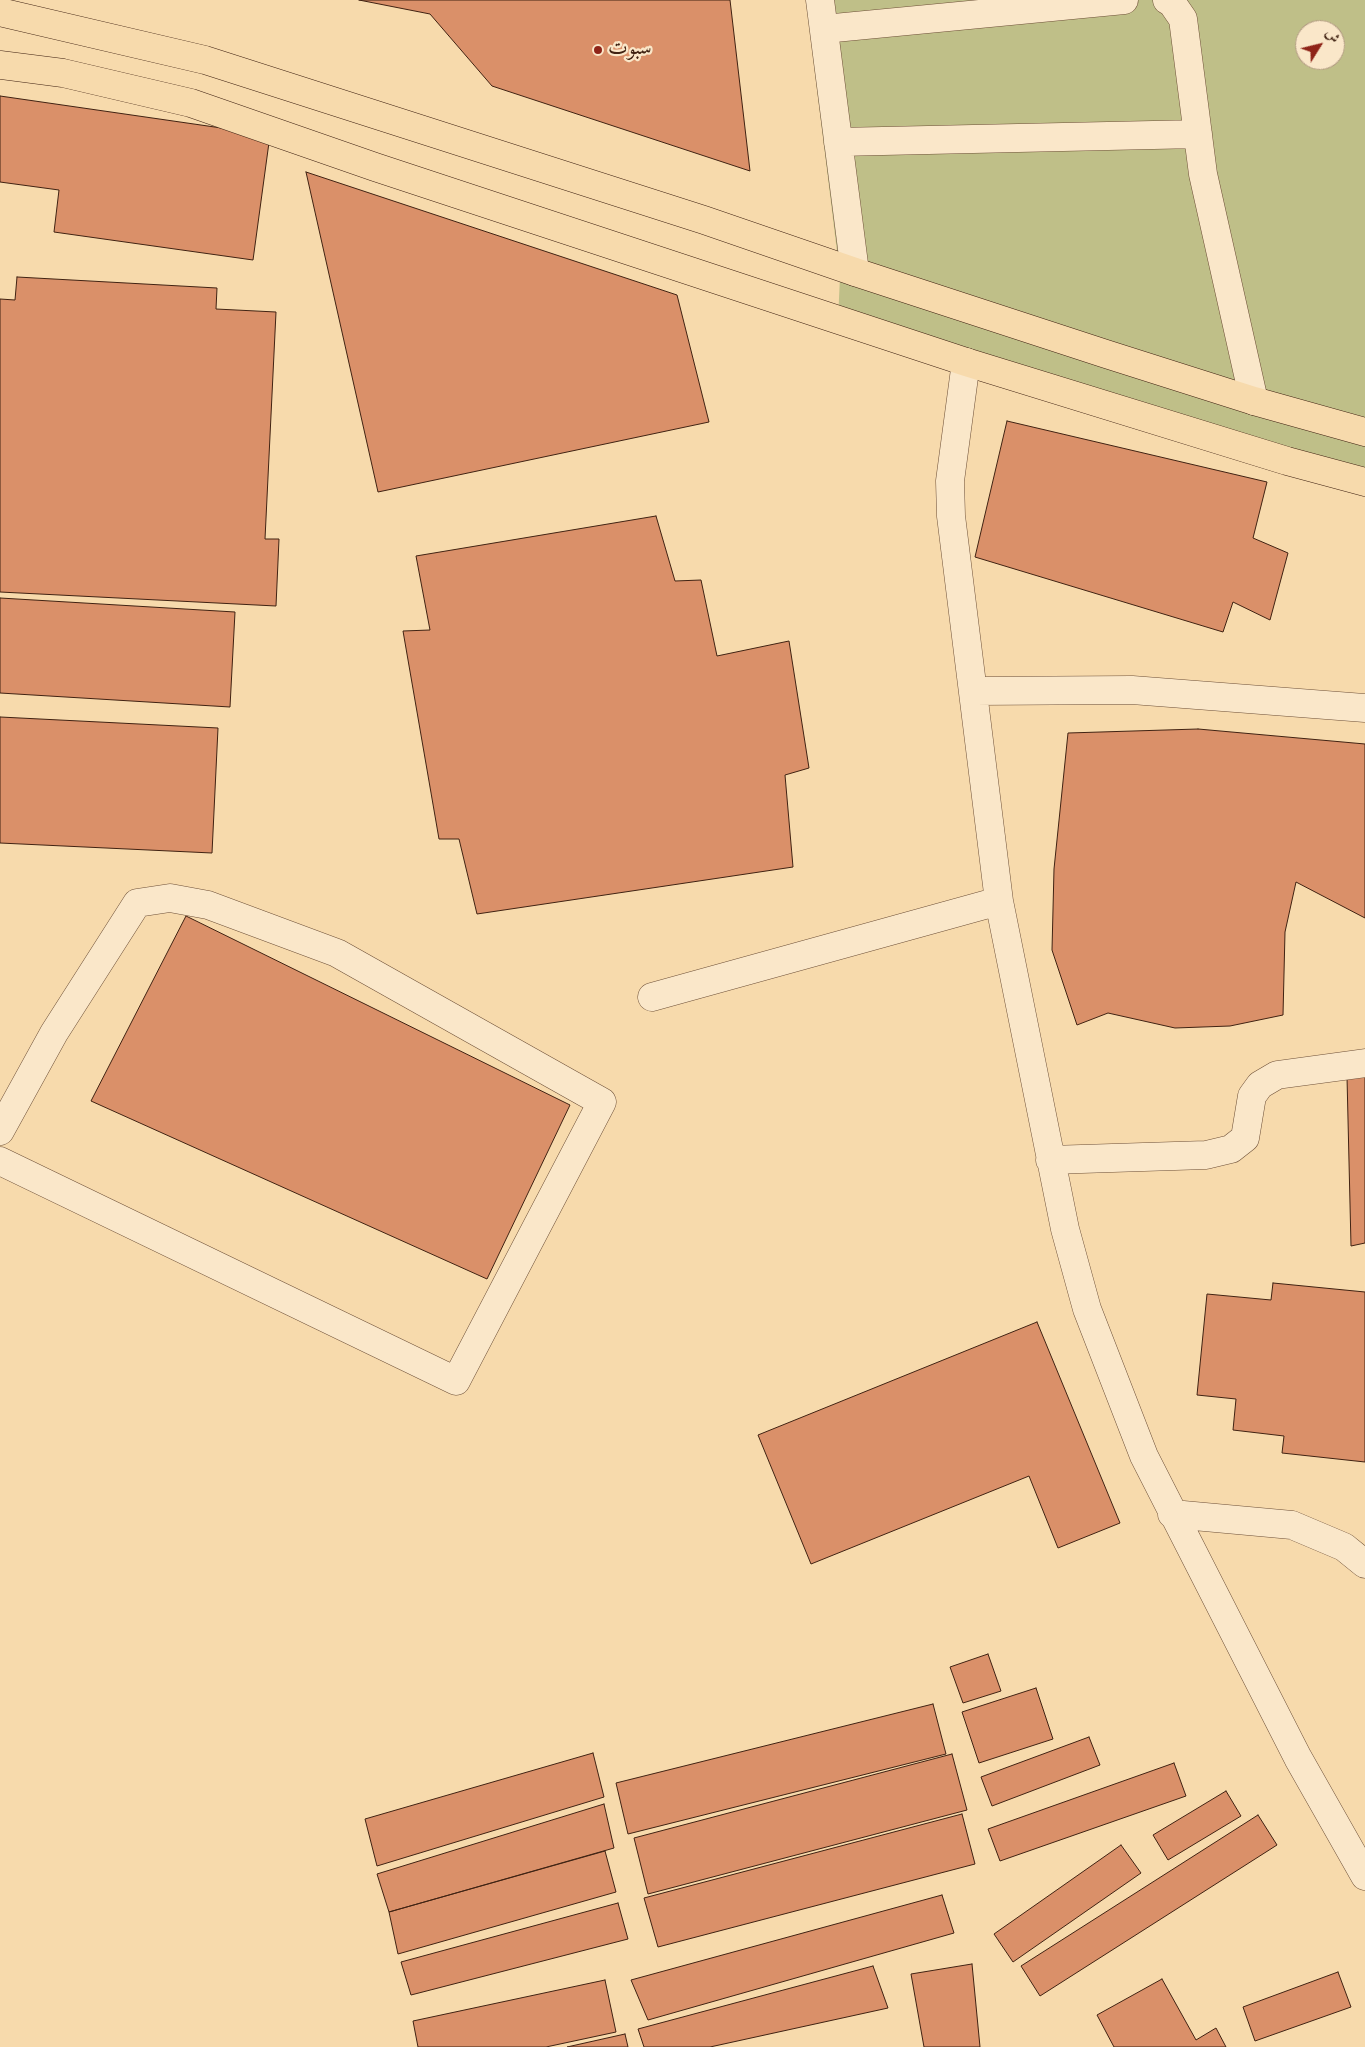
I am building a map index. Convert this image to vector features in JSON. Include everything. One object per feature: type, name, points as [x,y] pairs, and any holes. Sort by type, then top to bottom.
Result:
[{"type":"highway","points":[[0,12],[206,60],[704,220],[855,272],[1254,401],[1365,432]]},
{"type":"highway","points":[[0,64],[63,73],[191,103],[375,167],[966,362],[1287,461],[1365,482]]},
{"type":"street","points":[[820,0],[855,272]]},
{"type":"street","points":[[824,29],[1124,0]]},
{"type":"street","points":[[1167,0],[1172,3],[1183,19],[1203,174],[1254,401]]},
{"type":"street","points":[[838,142],[1198,134]]},
{"type":"street","points":[[966,362],[950,481],[951,516],[999,901],[1065,1229],[1087,1309],[1140,1447],[1172,1514],[1298,1758],[1365,1876]]},
{"type":"street","points":[[974,691],[1132,690],[1365,708]]},
{"type":"street","points":[[0,1131],[54,1033],[137,904],[170,898],[208,905],[337,953],[602,1102],[456,1381],[0,1161]]},
{"type":"street","points":[[652,997],[999,901]]},
{"type":"street","points":[[1050,1160],[1206,1155],[1231,1149],[1245,1138],[1252,1096],[1260,1086],[1277,1075],[1365,1063]]},
{"type":"street","points":[[1172,1514],[1292,1525],[1344,1548],[1365,1564]]},
{"type":"green space","points":[[806,0],[1365,0],[1365,484],[838,321],[840,276]]},
{"type":"building","name":"سبوت","points":[[359,0],[730,0],[750,171],[492,86],[430,14]]},
{"type":"building","points":[[0,96],[270,135],[253,260],[54,232],[59,190],[0,182]]},
{"type":"building","points":[[306,172],[677,295],[709,422],[378,492]]},
{"type":"building","points":[[17,277],[217,288],[216,309],[276,312],[265,539],[279,539],[276,606],[0,592],[0,299],[15,300]]},
{"type":"building","points":[[1007,421],[1267,482],[1253,538],[1288,553],[1270,620],[1233,602],[1223,632],[975,557]]},
{"type":"building","points":[[656,516],[675,581],[701,580],[717,656],[789,641],[809,768],[785,775],[793,867],[477,914],[459,839],[439,839],[403,631],[430,630],[416,556]]},
{"type":"building","points":[[0,598],[235,612],[230,707],[0,693]]},
{"type":"building","points":[[0,717],[218,728],[212,853],[0,843]]},
{"type":"building","points":[[1198,729],[1365,744],[1365,918],[1296,882],[1285,932],[1283,1015],[1230,1026],[1175,1028],[1108,1013],[1077,1025],[1052,950],[1054,869],[1068,733]]},
{"type":"building","points":[[186,916],[570,1105],[487,1279],[91,1101]]},
{"type":"building","points":[[1365,1075],[1365,1243],[1351,1246],[1347,1077]]},
{"type":"building","points":[[1273,1283],[1365,1292],[1365,1462],[1282,1453],[1284,1436],[1233,1430],[1236,1399],[1197,1395],[1207,1294],[1271,1300]]},
{"type":"building","points":[[1037,1322],[1120,1523],[1058,1548],[1029,1476],[811,1564],[758,1435]]},
{"type":"building","points":[[988,1654],[1001,1691],[963,1703],[950,1667]]},
{"type":"building","points":[[1036,1688],[1053,1739],[979,1763],[962,1712]]},
{"type":"building","points":[[933,1704],[946,1754],[628,1834],[616,1783]]},
{"type":"building","points":[[1089,1737],[1100,1765],[992,1806],[981,1777]]},
{"type":"building","points":[[593,1753],[604,1797],[377,1866],[365,1819]]},
{"type":"building","points":[[952,1754],[967,1810],[648,1894],[634,1838]]},
{"type":"building","points":[[1174,1763],[1186,1796],[1000,1861],[988,1829]]},
{"type":"building","points":[[1226,1791],[1241,1816],[1168,1860],[1153,1835]]},
{"type":"building","points":[[604,1804],[614,1848],[389,1912],[377,1874]]},
{"type":"building","points":[[962,1814],[975,1864],[658,1947],[644,1898]]},
{"type":"building","points":[[1258,1815],[1277,1845],[1040,1996],[1021,1966]]},
{"type":"building","points":[[1121,1845],[1141,1873],[1013,1962],[994,1934]]},
{"type":"building","points":[[605,1851],[616,1892],[398,1954],[389,1912]]},
{"type":"building","points":[[942,1895],[954,1933],[648,2020],[631,1980]]},
{"type":"building","points":[[618,1903],[628,1939],[411,1995],[401,1962]]},
{"type":"building","points":[[972,1964],[980,2047],[924,2047],[911,1974]]},
{"type":"building","points":[[873,1966],[888,2008],[710,2047],[644,2047],[638,2029]]},
{"type":"building","points":[[1338,1972],[1351,2007],[1255,2041],[1243,2007]]},
{"type":"building","points":[[1162,1979],[1196,2040],[1216,2028],[1226,2047],[1114,2047],[1097,2015]]},
{"type":"building","points":[[605,1980],[616,2032],[546,2047],[418,2047],[413,2021]]},
{"type":"building","points":[[625,2034],[628,2047],[567,2047]]},
{"type":"place","name":"سبوت","points":[[598,50]]}]
